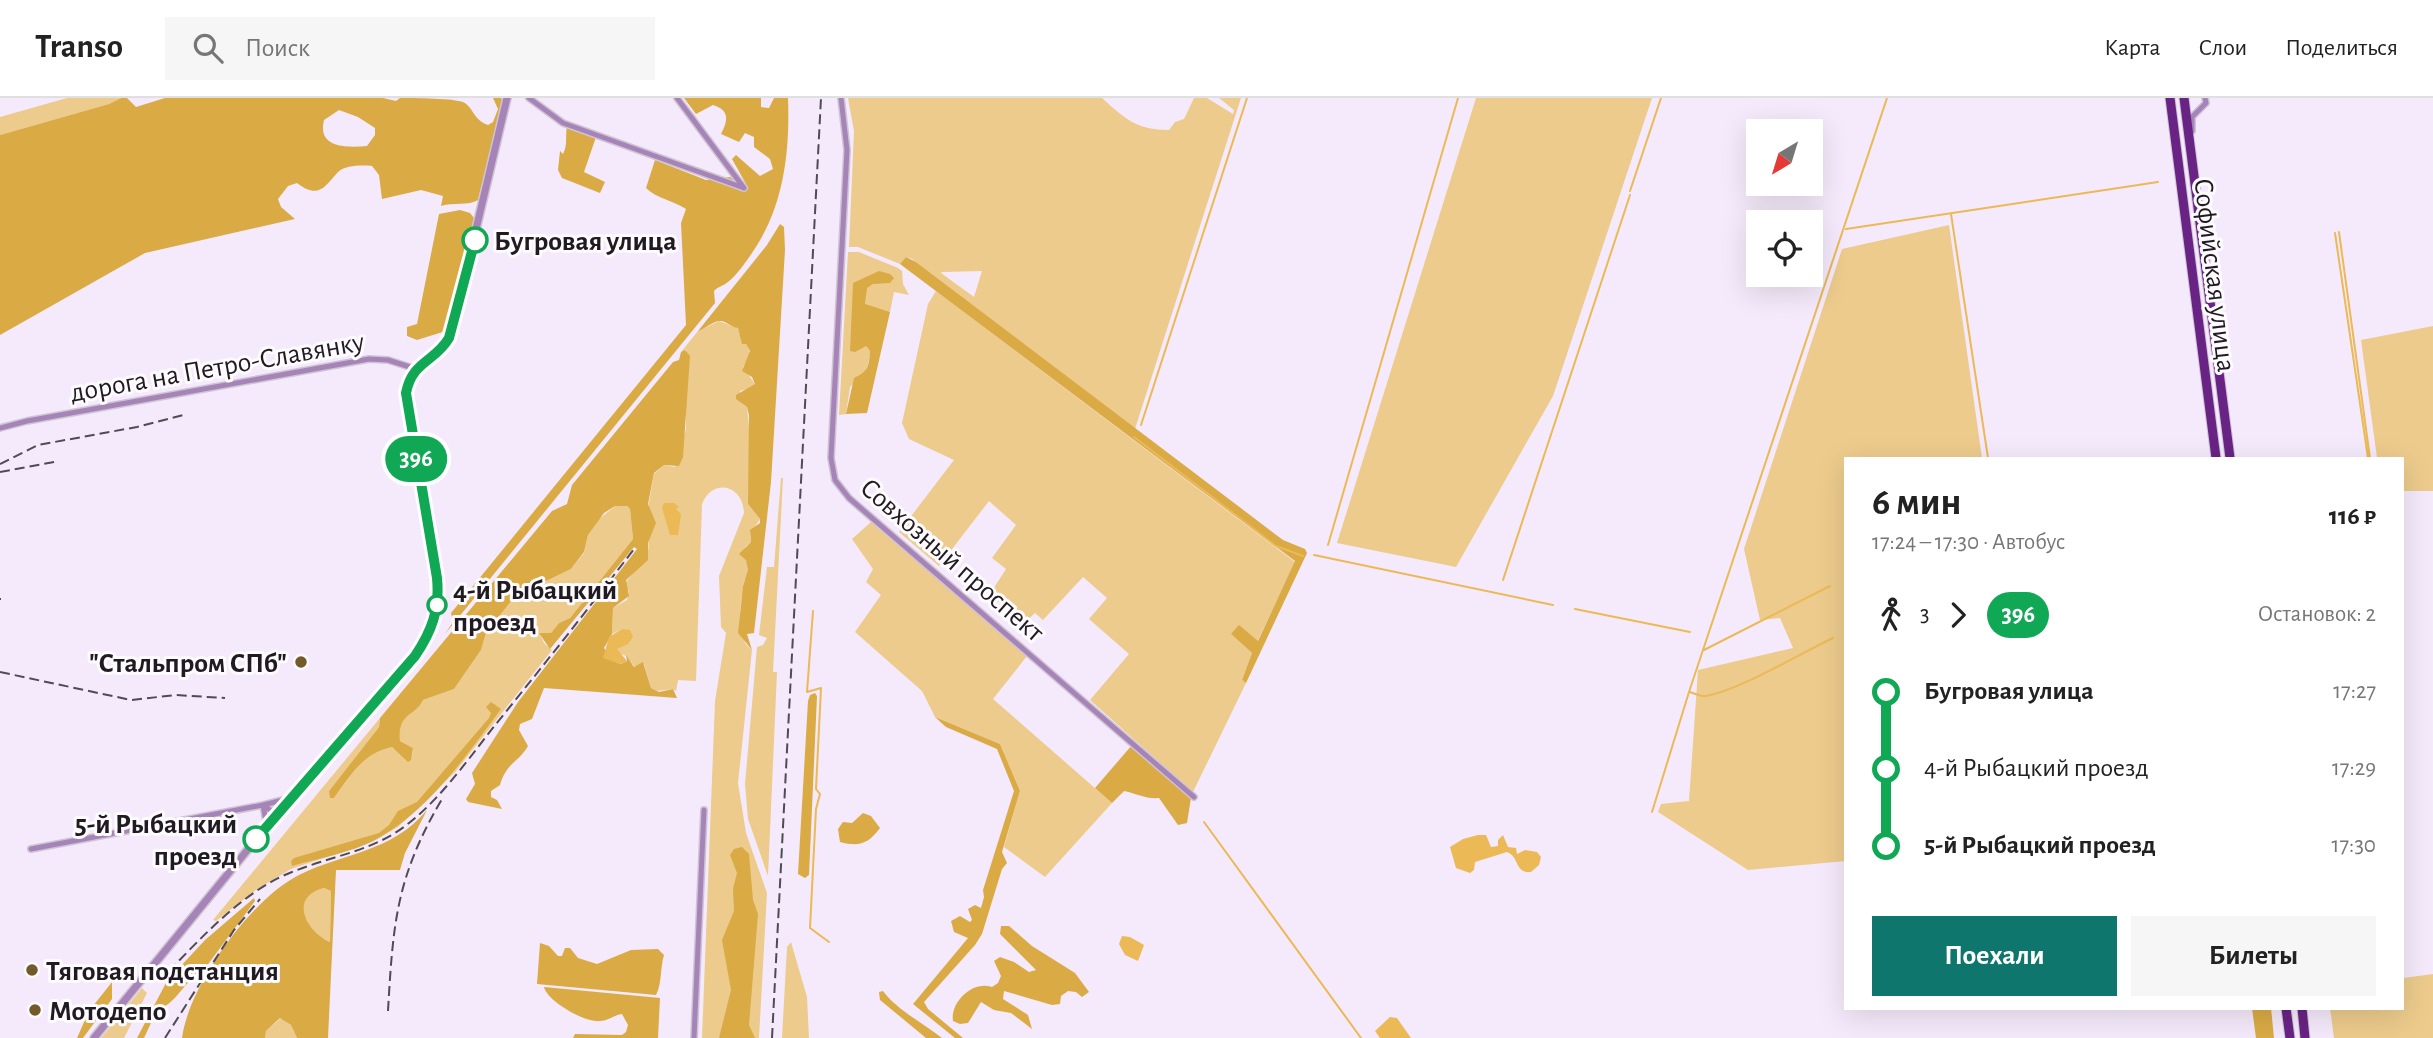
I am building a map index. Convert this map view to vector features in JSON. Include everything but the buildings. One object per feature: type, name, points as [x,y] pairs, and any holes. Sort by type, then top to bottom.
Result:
[{"type":"main road","name":"Софийская улица","points":[[2170,98],[2216,457]]},
{"type":"main road","name":"Софийская улица","points":[[2184,98],[2230,457]]},
{"type":"main road","points":[[2286,1010],[2290,1038]]},
{"type":"main road","points":[[2302,1010],[2305,1038]]},
{"type":"street","points":[[94,1038],[277,815],[415,656],[434,623],[438,595],[437,578],[407,408],[408,383],[415,369],[446,344],[456,317],[507,98]]},
{"type":"street","points":[[529,98],[564,122],[744,188],[677,98]]},
{"type":"street","name":"Совхозный проспект","points":[[841,98],[847,150],[831,458],[835,480],[849,498],[1194,797]]},
{"type":"street","points":[[2191,156],[2192,117],[2206,103],[2205,98]]},
{"type":"street","name":"дорога на Петро-Славянку","points":[[0,428],[369,359],[388,360],[415,369]]},
{"type":"street","points":[[31,849],[294,797]]},
{"type":"street","points":[[263,805],[277,815]]},
{"type":"street","points":[[263,805],[267,827]]},
{"type":"street","points":[[694,1038],[705,810]]},
{"type":"shaded area","points":[[67,98],[121,98],[109,104],[0,135],[0,117]]},
{"type":"shaded area","points":[[121,98],[127,98],[136,107],[165,98],[453,100],[465,103],[480,121],[488,125],[493,122],[498,109],[493,98],[501,98],[503,101],[478,200],[474,202],[441,206],[443,196],[421,190],[382,199],[379,175],[372,166],[345,168],[316,191],[297,183],[288,186],[278,199],[281,207],[295,219],[145,253],[0,335],[0,135],[109,104]],"holes":[[[339,110],[358,117],[375,128],[375,135],[367,146],[342,146],[329,141],[325,136],[324,120]]]},
{"type":"shaded area","points":[[684,98],[761,98],[761,107],[769,108],[774,98],[788,98],[788,139],[783,178],[763,235],[741,269],[714,291],[715,303],[445,634],[453,622],[451,613],[686,325],[681,223],[686,209],[646,188],[655,160],[706,180],[730,177],[740,185],[746,184],[732,159],[736,155],[760,176],[773,169],[770,159],[754,147],[754,137],[745,133],[739,142],[721,134],[726,116],[719,107],[713,105],[696,114]]},
{"type":"shaded area","points":[[848,98],[1102,98],[1132,122],[1148,128],[1169,130],[1175,122],[1184,119],[1194,98],[1207,98],[1233,114],[1234,110],[1219,98],[1241,98],[1135,429],[912,259],[906,257],[900,264],[858,247],[849,247],[854,131]],"holes":[[[982,271],[974,297],[941,273]]]},
{"type":"shaded area","points":[[1476,98],[1652,98],[1553,396],[1456,567],[1337,543]]},
{"type":"shaded area","points":[[567,126],[596,137],[584,172],[605,182],[600,193],[562,178],[558,170],[560,151],[563,154],[565,147]]},
{"type":"shaded area","points":[[460,210],[470,213],[474,218],[449,330],[417,340],[407,336],[407,327],[417,324],[439,214]]},
{"type":"shaded area","points":[[780,224],[784,227],[785,250],[771,482],[754,633],[747,634],[752,650],[738,633],[743,586],[748,570],[746,560],[739,554],[751,542],[750,530],[760,523],[760,519],[748,504],[749,415],[747,407],[736,399],[736,395],[755,384],[752,377],[742,371],[750,351],[746,344],[742,344],[738,328],[725,322],[715,322],[698,331],[767,245]]},
{"type":"shaded area","points":[[1949,225],[1982,457],[1844,457],[1844,861],[1748,870],[1658,812],[1661,804],[1689,801],[1698,670],[1793,648],[1780,618],[1760,620],[1744,549],[1842,249]]},
{"type":"shaded area","points":[[848,252],[859,252],[898,268],[902,271],[903,284],[909,295],[894,292],[890,312],[865,305],[866,288],[873,284],[853,283],[866,346],[870,351],[865,371],[850,387],[846,414],[839,415]]},
{"type":"shaded area","points":[[906,257],[1283,540],[1305,549],[1307,553],[1246,683],[1242,680],[1252,653],[1231,634],[1239,625],[1258,641],[1295,561],[900,264]]},
{"type":"shaded area","points":[[879,271],[894,278],[890,283],[873,284],[867,288],[865,304],[890,312],[867,413],[846,414],[854,378],[867,368],[870,351],[866,346],[855,352],[850,351],[853,283]]},
{"type":"shaded area","points":[[936,291],[1295,562],[1257,642],[1231,634],[1252,653],[1242,680],[1246,683],[1193,792],[1090,700],[1129,654],[1089,619],[1107,598],[1083,577],[1043,620],[1035,613],[1023,624],[990,594],[1006,569],[992,558],[1016,525],[989,501],[939,566],[899,532],[954,460],[909,439],[902,423],[928,304]]},
{"type":"shaded area","points":[[719,321],[738,328],[750,352],[743,367],[755,384],[752,388],[740,391],[740,402],[747,407],[751,448],[748,504],[760,519],[750,534],[751,542],[745,547],[748,570],[743,585],[740,629],[746,644],[752,650],[738,783],[746,833],[767,893],[759,1038],[702,1038],[715,701],[726,633],[721,627],[719,576],[744,513],[742,503],[733,491],[726,488],[713,490],[702,504],[696,681],[678,680],[676,691],[657,691],[651,688],[644,664],[635,667],[617,650],[622,629],[612,634],[613,608],[627,600],[629,592],[625,584],[648,551],[653,516],[648,508],[654,474],[664,465],[675,467],[686,429],[686,350],[681,352],[698,331]]},
{"type":"shaded area","points":[[2433,326],[2433,491],[2404,491],[2404,457],[2377,457],[2361,340]]},
{"type":"shaded area","points":[[685,350],[690,356],[683,457],[679,466],[664,465],[654,473],[648,504],[656,523],[648,543],[648,560],[626,580],[629,596],[613,608],[612,634],[604,648],[613,661],[621,664],[627,661],[626,655],[634,667],[643,662],[651,688],[659,692],[673,689],[677,698],[544,688],[532,719],[520,724],[519,730],[528,746],[509,767],[500,785],[491,791],[491,797],[497,800],[502,809],[468,802],[466,799],[475,784],[472,773],[518,702],[637,549],[634,547],[550,649],[539,633],[551,633],[559,623],[570,618],[633,539],[630,509],[627,506],[615,506],[604,513],[588,535],[584,552],[571,569],[515,596],[486,633],[481,650],[454,689],[423,700],[404,720],[400,741],[413,748],[411,760],[408,762],[392,747],[373,754],[352,773],[334,798],[330,798],[329,791],[379,727],[380,718],[552,511],[567,504],[572,485]]},
{"type":"shaded area","points":[[781,478],[773,672],[777,672],[768,876],[748,819],[745,784],[757,647],[763,645],[767,638],[759,635],[767,567],[774,567]]},
{"type":"shaded area","points":[[664,503],[674,503],[679,507],[676,509],[681,514],[678,535],[670,535],[662,508]]},
{"type":"shaded area","points":[[615,506],[627,506],[630,509],[633,539],[570,618],[559,623],[551,633],[540,634],[544,643],[552,650],[455,772],[398,827],[372,842],[291,869],[256,890],[216,921],[213,920],[380,718],[379,727],[329,791],[334,798],[358,766],[373,754],[392,747],[399,753],[412,756],[413,748],[400,741],[400,726],[403,721],[423,700],[454,689],[481,650],[486,633],[515,596],[571,569],[584,553],[588,535],[598,520]]},
{"type":"shaded area","points":[[871,522],[1027,656],[993,699],[1112,803],[1045,877],[1004,847],[1020,791],[1000,744],[935,717],[922,691],[855,632],[881,595],[866,582],[873,569],[852,539]]},
{"type":"shaded area","points":[[622,629],[630,630],[633,637],[628,644],[617,649],[627,661],[621,664],[603,658],[609,637]]},
{"type":"shaded area","points":[[815,693],[809,875],[805,878],[798,874],[808,701],[810,695]]},
{"type":"shaded area","points":[[491,702],[501,709],[445,782],[412,814],[365,845],[292,866],[291,861],[294,858],[379,833],[389,825],[398,811],[417,802],[489,718],[491,713],[486,707]]},
{"type":"shaded area","points":[[935,717],[1000,744],[1020,791],[1002,852],[1007,863],[1002,869],[982,934],[924,1002],[928,1009],[963,1038],[955,1038],[913,1004],[968,938],[954,932],[951,921],[960,916],[970,922],[972,920],[968,909],[975,905],[981,908],[983,890],[1014,791],[997,749],[946,727]]},
{"type":"shaded area","points":[[1132,745],[1191,798],[1187,823],[1178,825],[1159,798],[1124,791],[1112,803],[1095,788]]},
{"type":"shaded area","points":[[427,810],[405,853],[400,870],[336,870],[328,1038],[297,1038],[291,1025],[280,1018],[266,1031],[265,1038],[182,1038],[196,994],[209,969],[261,903],[299,875],[383,843],[413,824]],"holes":[[[324,888],[331,891],[330,942],[321,937],[308,922],[304,906],[306,899],[313,892]]]},
{"type":"shaded area","points":[[863,813],[871,816],[880,828],[863,843],[840,842],[838,829],[843,822],[852,823]]},
{"type":"shaded area","points":[[1486,835],[1491,847],[1498,846],[1498,840],[1503,835],[1508,847],[1516,848],[1517,854],[1525,850],[1537,852],[1541,857],[1539,865],[1531,872],[1526,872],[1507,852],[1475,862],[1474,870],[1470,873],[1456,868],[1450,847],[1463,839]]},
{"type":"shaded area","points":[[742,847],[749,854],[753,900],[758,914],[749,1025],[755,1038],[719,1038],[731,990],[722,940],[734,911],[733,889],[737,873],[730,855],[734,849]]},
{"type":"shaded area","points":[[324,888],[331,891],[330,942],[321,937],[307,922],[303,906],[313,892]]},
{"type":"shaded area","points":[[254,898],[255,901],[203,971],[170,1002],[157,1010],[144,1038],[137,1038],[167,981],[205,940]]},
{"type":"shaded area","points":[[1001,926],[1009,926],[1032,946],[1075,973],[1089,992],[1082,997],[1076,992],[1068,991],[1061,996],[1060,1004],[1052,1005],[1004,991],[1003,999],[1028,1015],[1032,1029],[1011,1013],[994,1010],[981,1002],[968,1023],[953,1021],[955,1007],[964,994],[977,987],[992,987],[998,983],[1001,976],[994,961],[1000,957],[1029,972],[1036,970],[1000,934]]},
{"type":"shaded area","points":[[1122,936],[1130,937],[1144,945],[1138,961],[1125,955],[1119,944]]},
{"type":"shaded area","points":[[791,942],[807,997],[809,1038],[782,1038],[787,947]]},
{"type":"shaded area","points":[[540,943],[549,946],[558,956],[562,956],[565,948],[570,948],[578,958],[597,964],[631,950],[658,949],[664,955],[658,991],[656,995],[537,984]]},
{"type":"shaded area","points":[[2433,974],[2433,1038],[2334,1038],[2330,1010],[2404,1010],[2404,978]]},
{"type":"shaded area","points":[[112,982],[112,999],[83,1038],[77,1038],[89,1011]]},
{"type":"shaded area","points":[[544,987],[660,998],[658,1038],[573,1038],[575,1034],[622,1035],[628,1025],[622,1014],[600,1021],[576,1015],[552,998]]},
{"type":"shaded area","points":[[142,988],[147,993],[124,1038],[101,1038]]},
{"type":"shaded area","points":[[883,991],[903,1010],[942,1038],[926,1038],[880,1000],[879,992]]},
{"type":"shaded area","points":[[2252,1010],[2271,1010],[2274,1038],[2256,1038]]},
{"type":"shaded area","points":[[1390,1017],[1397,1018],[1411,1038],[1380,1038],[1375,1031]]},
{"type":"shaded area","points":[[281,1018],[291,1025],[297,1038],[265,1038],[266,1031]]},
{"type":"waterway","points":[[1141,425],[1247,98]]},
{"type":"waterway","points":[[1328,545],[1458,98]]},
{"type":"waterway","points":[[1630,191],[1661,98]]},
{"type":"waterway","points":[[1652,812],[1689,692],[1887,98]]},
{"type":"waterway","points":[[1846,229],[2158,182]]},
{"type":"waterway","points":[[1503,580],[1630,195]]},
{"type":"waterway","points":[[1951,214],[1988,457]]},
{"type":"waterway","points":[[2339,232],[2370,457]]},
{"type":"waterway","points":[[2335,233],[2368,457]]},
{"type":"waterway","points":[[1134,437],[1276,546],[1303,556]]},
{"type":"waterway","points":[[1314,555],[1553,605]]},
{"type":"waterway","points":[[1704,650],[1830,586]]},
{"type":"waterway","points":[[1575,609],[1690,632]]},
{"type":"waterway","points":[[813,611],[807,692],[821,688],[816,789],[820,794],[816,809],[810,928],[829,942]]},
{"type":"waterway","points":[[1690,692],[1706,696],[1735,687],[1833,638]]},
{"type":"waterway","points":[[1204,822],[1361,1038]]},
{"type":"railway","points":[[772,1038],[821,98]]},
{"type":"railway","points":[[0,464],[38,445],[137,427],[183,415]]},
{"type":"railway","points":[[0,472],[59,461]]},
{"type":"railway","points":[[169,971],[226,915],[258,890],[292,872],[382,840],[409,823],[455,776],[634,549]]},
{"type":"railway","points":[[0,672],[131,700],[176,695],[225,698]]},
{"type":"railway","points":[[388,1011],[395,926],[406,877],[442,799]]},
{"type":"railway","points":[[165,1038],[234,930],[260,899]]},
{"type":"bus line","name":"396","points":[[256,839],[415,656],[434,623],[438,595],[437,578],[406,393],[415,369],[435,355],[449,338],[475,240]]},
{"type":"place","name":"Бугровая улица","points":[[475,240]]},
{"type":"place","name":"4-й Рыбацкий проезд","points":[[437,605]]},
{"type":"place","name":"\"Стальпром СПб\"","points":[[301,662]]},
{"type":"place","name":"5-й Рыбацкий проезд","points":[[256,839]]},
{"type":"place","name":"Тяговая подстанция","points":[[32,970]]},
{"type":"place","name":"Мотодепо","points":[[35,1010]]}]
